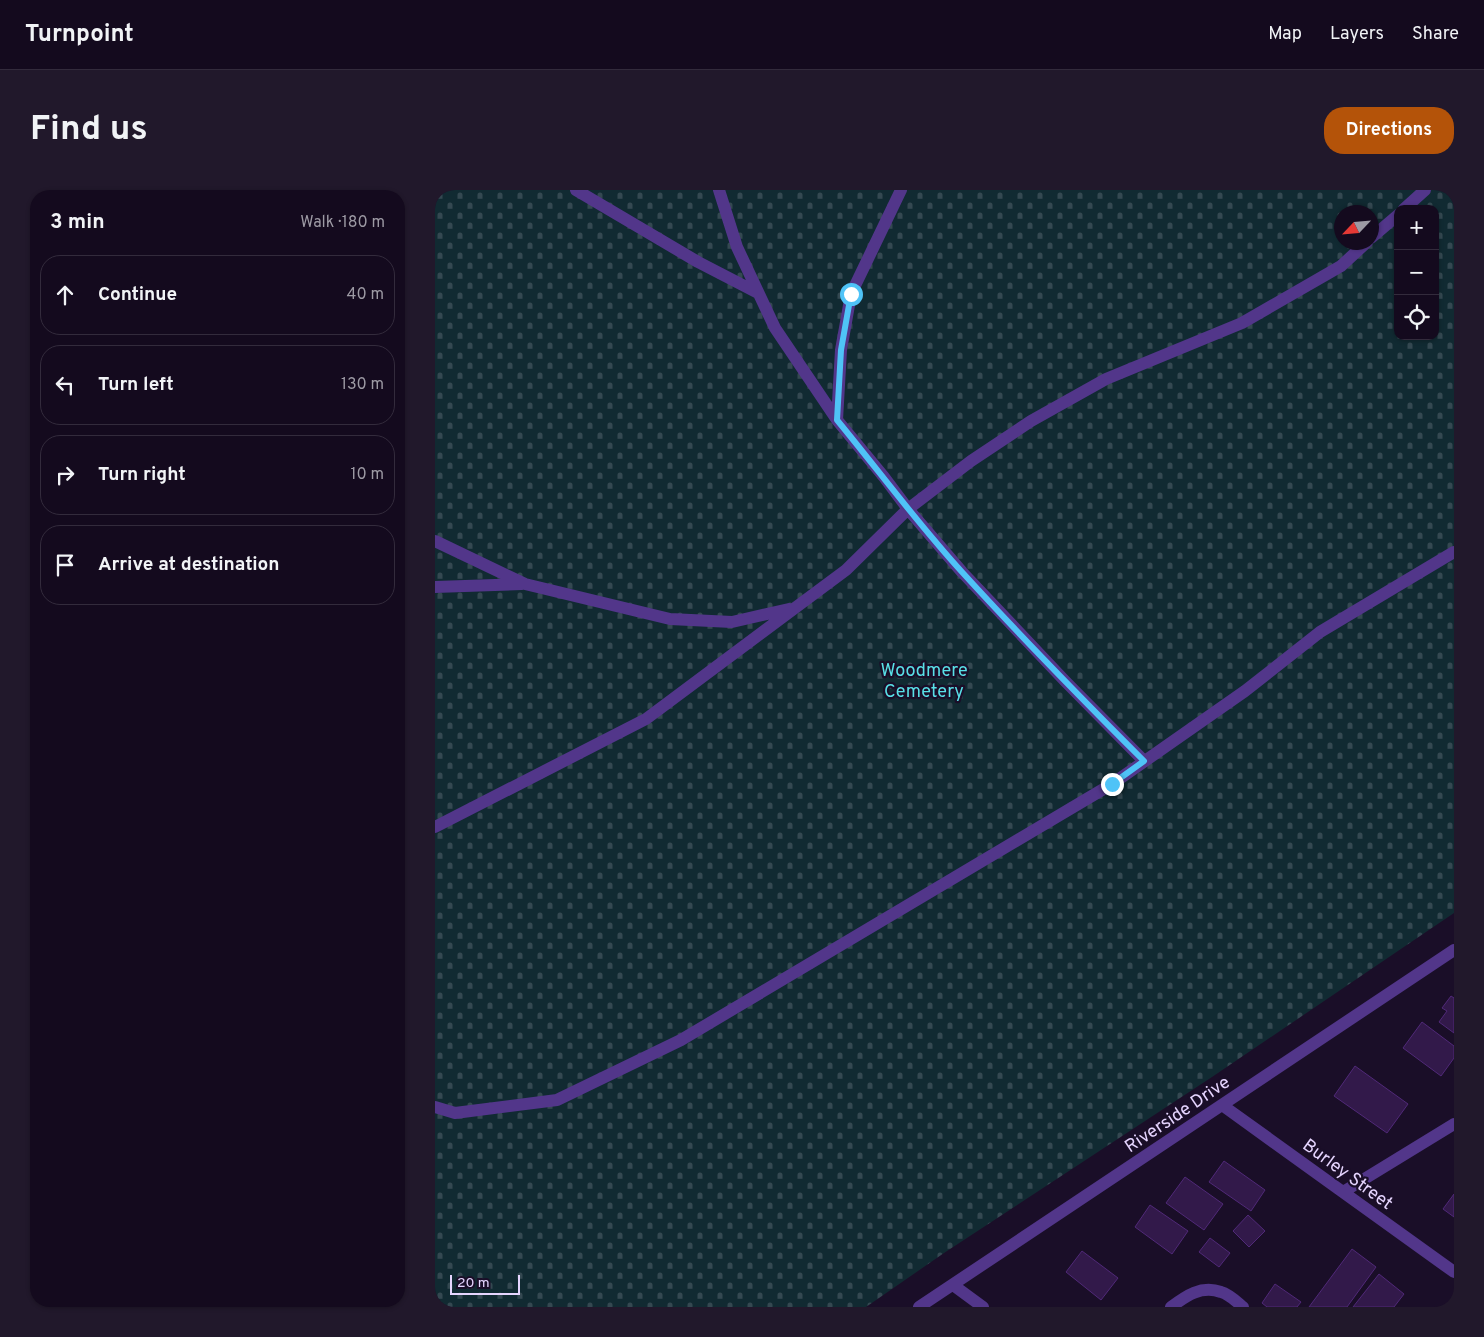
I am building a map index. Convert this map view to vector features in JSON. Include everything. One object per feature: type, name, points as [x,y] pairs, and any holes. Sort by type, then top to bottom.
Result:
[{"type":"street","points":[[576,190],[698,262],[758,293]]},
{"type":"street","points":[[719,190],[737,247],[775,328],[837,420],[884,477],[908,510],[969,579],[1144,761]]},
{"type":"street","points":[[837,420],[841,350],[851,294],[901,190]]},
{"type":"street","points":[[1408,205],[1425,190]]},
{"type":"street","points":[[1379,231],[1394,218]]},
{"type":"street","points":[[435,827],[646,719],[846,570],[908,510],[971,461],[1031,421],[1106,379],[1242,324],[1341,266],[1358,250]]},
{"type":"street","points":[[435,541],[525,584],[670,618],[732,622],[795,608]]},
{"type":"street","points":[[435,1108],[455,1113],[557,1100],[672,1045],[1112,784],[1245,691],[1320,632],[1454,552]]},
{"type":"street","points":[[435,587],[525,584]]},
{"type":"street","name":"Riverside Drive","points":[[919,1307],[1454,950]]},
{"type":"street","name":"Burley Street","points":[[1222,1105],[1454,1272]]},
{"type":"street","points":[[1343,1192],[1454,1124]]},
{"type":"street","points":[[953,1285],[983,1307]]},
{"type":"street","points":[[1171,1307],[1189,1294],[1207,1289],[1222,1292],[1243,1307]]},
{"type":"green space","name":"Woodmere Cemetery","points":[[435,190],[1454,190],[1454,913],[1212,1077],[944,1253],[866,1307],[435,1307]]},
{"type":"building","points":[[1451,996],[1454,998],[1454,1033],[1439,1022],[1447,1011],[1442,1008]]},
{"type":"building","points":[[1422,1022],[1454,1046],[1454,1058],[1441,1076],[1403,1048]]},
{"type":"building","points":[[1355,1066],[1408,1104],[1387,1133],[1334,1096]]},
{"type":"building","points":[[1224,1161],[1265,1190],[1251,1211],[1209,1182]]},
{"type":"building","points":[[1185,1177],[1223,1204],[1204,1230],[1166,1203]]},
{"type":"building","points":[[1454,1194],[1454,1217],[1443,1209]]},
{"type":"building","points":[[1150,1205],[1188,1231],[1172,1254],[1135,1227]]},
{"type":"building","points":[[1248,1215],[1265,1231],[1249,1247],[1233,1231]]},
{"type":"building","points":[[1210,1238],[1230,1253],[1219,1267],[1199,1252]]},
{"type":"building","points":[[1352,1249],[1376,1267],[1347,1307],[1309,1307]]},
{"type":"building","points":[[1082,1251],[1118,1278],[1101,1300],[1066,1272]]},
{"type":"building","points":[[1379,1274],[1404,1294],[1394,1307],[1353,1307]]},
{"type":"building","points":[[1275,1284],[1301,1302],[1297,1307],[1267,1307],[1262,1303]]},
{"type":"route","points":[[851,294],[841,350],[837,420],[884,477],[908,510],[962,572],[1144,761],[1112,784]]}]
